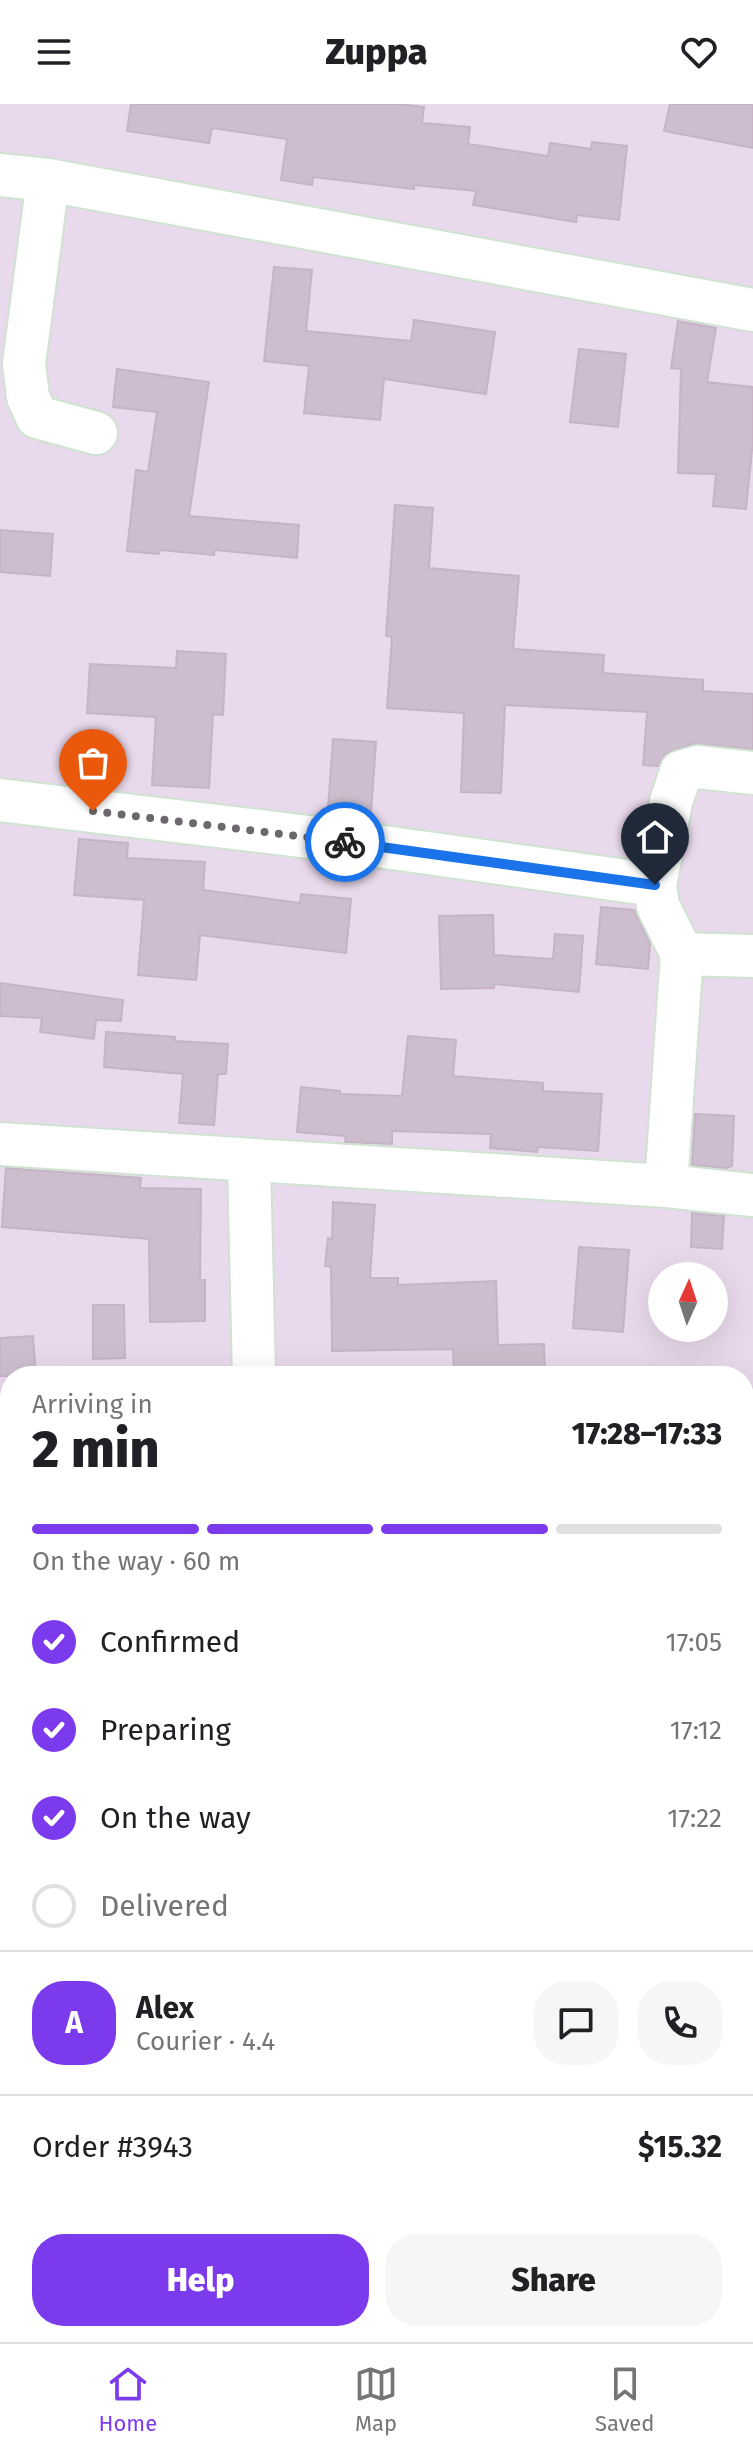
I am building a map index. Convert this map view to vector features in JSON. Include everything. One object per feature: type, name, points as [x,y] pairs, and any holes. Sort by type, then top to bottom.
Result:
[{"type":"street","points":[[0,175],[48,180],[753,310]]},
{"type":"street","points":[[48,180],[24,364],[28,397],[37,417],[96,433]]},
{"type":"street","points":[[666,1186],[682,954],[658,906],[655,885],[671,802],[681,772],[698,767],[753,773]]},
{"type":"street","points":[[0,800],[342,841],[655,885]]},
{"type":"street","points":[[682,954],[753,956]]},
{"type":"street","points":[[0,1144],[666,1186],[753,1195]]},
{"type":"street","points":[[249,1161],[254,1366]]},
{"type":"building","points":[[131,104],[400,104],[424,107],[422,123],[470,127],[468,144],[548,156],[550,143],[591,149],[592,142],[627,146],[619,220],[577,215],[576,222],[473,205],[476,191],[414,185],[414,189],[313,177],[312,185],[281,180],[287,139],[212,128],[209,143],[127,131]]},
{"type":"building","points":[[670,104],[753,104],[753,148],[664,131]]},
{"type":"building","points":[[274,267],[312,270],[306,331],[411,341],[414,320],[495,332],[486,394],[384,379],[380,420],[304,413],[309,366],[264,361]]},
{"type":"building","points":[[678,321],[716,328],[707,382],[753,387],[753,440],[746,509],[713,506],[716,474],[678,473],[681,369],[671,368]]},
{"type":"building","points":[[579,349],[626,354],[618,427],[570,422]]},
{"type":"building","points":[[117,369],[209,382],[189,516],[299,525],[297,558],[215,550],[214,555],[160,550],[159,554],[127,551],[136,470],[148,472],[157,412],[113,407]]},
{"type":"building","points":[[395,505],[433,508],[429,568],[519,576],[513,649],[604,655],[603,673],[703,680],[703,691],[753,694],[753,749],[692,744],[665,754],[658,766],[643,765],[647,712],[505,705],[501,793],[461,792],[464,713],[387,708],[392,637],[386,636]]},
{"type":"building","points":[[0,530],[53,534],[50,576],[0,572]]},
{"type":"building","points":[[177,651],[226,654],[223,715],[213,714],[209,788],[152,785],[156,717],[87,713],[90,664],[176,668]]},
{"type":"building","points":[[333,739],[376,742],[371,812],[328,808]]},
{"type":"building","points":[[79,839],[128,843],[127,858],[205,862],[203,890],[300,903],[301,894],[351,899],[346,953],[200,935],[196,980],[138,975],[144,900],[74,895]]},
{"type":"building","points":[[601,907],[634,910],[650,944],[648,969],[596,964]]},
{"type":"building","points":[[493,915],[494,955],[553,959],[555,934],[583,936],[579,992],[494,984],[494,988],[441,989],[439,916]]},
{"type":"building","points":[[0,983],[123,1000],[121,1021],[96,1020],[94,1039],[40,1032],[42,1018],[0,1016]]},
{"type":"building","points":[[106,1032],[228,1044],[226,1074],[218,1074],[214,1125],[179,1123],[183,1074],[104,1067]]},
{"type":"building","points":[[408,1036],[456,1040],[453,1076],[543,1083],[543,1091],[602,1094],[598,1151],[538,1147],[537,1152],[490,1148],[491,1134],[392,1131],[392,1144],[345,1142],[346,1136],[297,1132],[301,1087],[340,1091],[340,1094],[402,1096]]},
{"type":"building","points":[[695,1114],[734,1116],[732,1166],[692,1165]]},
{"type":"building","points":[[6,1168],[141,1178],[140,1188],[201,1189],[200,1280],[205,1280],[205,1321],[150,1322],[149,1239],[2,1227]]},
{"type":"building","points":[[333,1202],[375,1205],[370,1278],[398,1278],[398,1285],[496,1281],[498,1345],[544,1344],[545,1366],[454,1366],[453,1349],[332,1351],[331,1267],[325,1266],[328,1238],[332,1239]]},
{"type":"building","points":[[692,1213],[724,1216],[722,1249],[691,1247]]},
{"type":"building","points":[[579,1247],[629,1250],[623,1332],[573,1328]]},
{"type":"building","points":[[93,1305],[124,1305],[125,1358],[93,1359]]},
{"type":"building","points":[[33,1336],[35,1366],[0,1366],[0,1338]]},
{"type":"way so far","points":[[93,811],[345,842]]},
{"type":"route","points":[[345,842],[655,885]]}]
